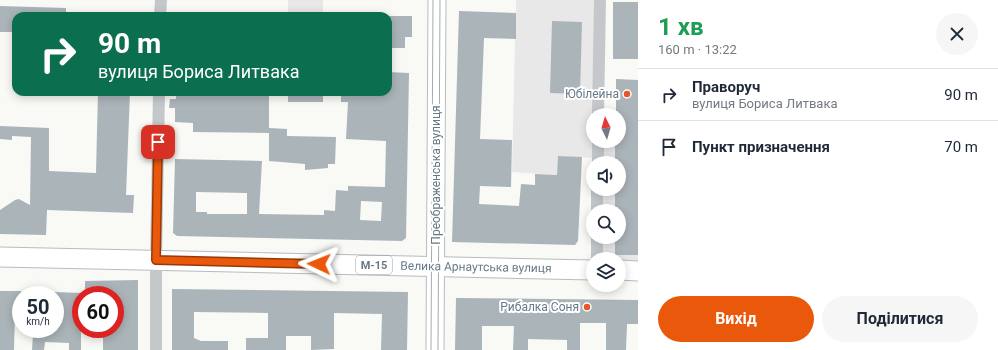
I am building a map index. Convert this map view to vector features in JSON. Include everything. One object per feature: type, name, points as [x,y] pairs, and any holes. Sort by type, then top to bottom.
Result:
[{"type":"main road","name":"Преображенська вулиця","points":[[435,350],[437,0]]},
{"type":"main road","name":"Велика Арнаутська вулиця","points":[[0,257],[586,270]]},
{"type":"main road","points":[[626,270],[638,271]]},
{"type":"street","points":[[160,12],[161,0]]},
{"type":"street","points":[[598,108],[600,0]]},
{"type":"street","points":[[156,350],[159,96]]},
{"type":"shaded area","points":[[288,0],[323,0],[323,12],[288,12]]},
{"type":"shaded area","points":[[516,0],[598,0],[593,108],[586,108],[586,148],[594,148],[596,156],[586,156],[586,157],[558,156],[557,175],[512,172]]},
{"type":"shaded area","points":[[626,114],[638,114],[638,270],[626,269],[626,252],[597,252],[598,244],[626,244],[626,204],[598,204],[598,196],[626,196],[626,156],[599,156],[599,148],[626,148]]},
{"type":"building","points":[[613,2],[638,2],[638,59],[613,59]]},
{"type":"building","points":[[0,6],[66,8],[66,12],[12,12],[12,32],[0,32]]},
{"type":"building","points":[[459,11],[516,13],[516,39],[484,38],[480,139],[512,140],[511,187],[480,186],[479,204],[519,206],[521,184],[535,185],[535,174],[557,175],[558,156],[582,157],[578,241],[575,245],[452,242]]},
{"type":"building","points":[[392,16],[412,16],[412,37],[405,37],[405,48],[392,48]]},
{"type":"building","points":[[552,21],[582,22],[580,94],[550,93]]},
{"type":"building","points":[[392,72],[409,73],[406,238],[402,241],[177,236],[173,233],[175,159],[262,161],[259,214],[324,215],[324,210],[335,211],[336,190],[348,191],[348,186],[385,187],[386,141],[346,139],[348,102],[341,102],[341,96],[392,96]],"holes":[[[196,192],[247,193],[247,214],[207,214],[207,212],[196,212]],[[361,201],[382,202],[381,221],[360,220]]]},
{"type":"building","points":[[616,79],[638,80],[638,255],[626,255],[626,252],[615,252],[615,244],[626,244],[626,204],[615,204],[615,196],[626,196],[626,156],[615,156],[615,148],[626,148],[626,108],[616,108]]},
{"type":"building","points":[[98,96],[130,96],[126,195],[134,195],[133,213],[47,210],[46,235],[0,234],[0,210],[19,199],[30,205],[31,137],[12,136],[12,140],[0,139],[0,126],[49,128],[49,171],[96,173]]},
{"type":"building","points":[[176,96],[269,96],[269,133],[193,132],[193,123],[175,122],[175,108],[169,108],[170,99],[176,99]]},
{"type":"building","points":[[288,96],[323,96],[323,102],[288,102]]},
{"type":"building","points":[[269,128],[287,129],[287,136],[336,137],[335,164],[328,164],[328,168],[305,170],[305,164],[269,161]]},
{"type":"building","points":[[138,280],[138,350],[103,350],[103,338],[124,338],[124,286],[85,286],[85,281]]},
{"type":"building","points":[[172,289],[408,292],[407,350],[381,350],[382,314],[334,313],[334,349],[311,350],[311,336],[286,336],[286,350],[246,350],[246,338],[268,338],[268,313],[194,312],[194,338],[201,341],[228,341],[228,350],[172,350]]},
{"type":"building","points":[[0,291],[12,291],[12,338],[14,338],[14,350],[0,350]]},
{"type":"building","points":[[64,292],[72,293],[72,338],[81,338],[81,350],[69,350],[69,343],[45,342],[44,350],[32,350],[33,338],[64,338]]},
{"type":"building","points":[[456,298],[638,300],[638,324],[627,324],[626,350],[606,350],[606,323],[580,323],[580,350],[567,350],[567,340],[528,339],[528,350],[513,350],[514,326],[482,326],[482,350],[455,350]]},
{"type":"tram line","points":[[431,350],[433,0]]},
{"type":"tram line","points":[[438,350],[440,0]]},
{"type":"place","name":"Юбілейна","points":[[627,94]]},
{"type":"place","name":"Рибалка Соня","points":[[587,307]]},
{"type":"route","points":[[158,142],[156,260],[319,264]]}]
